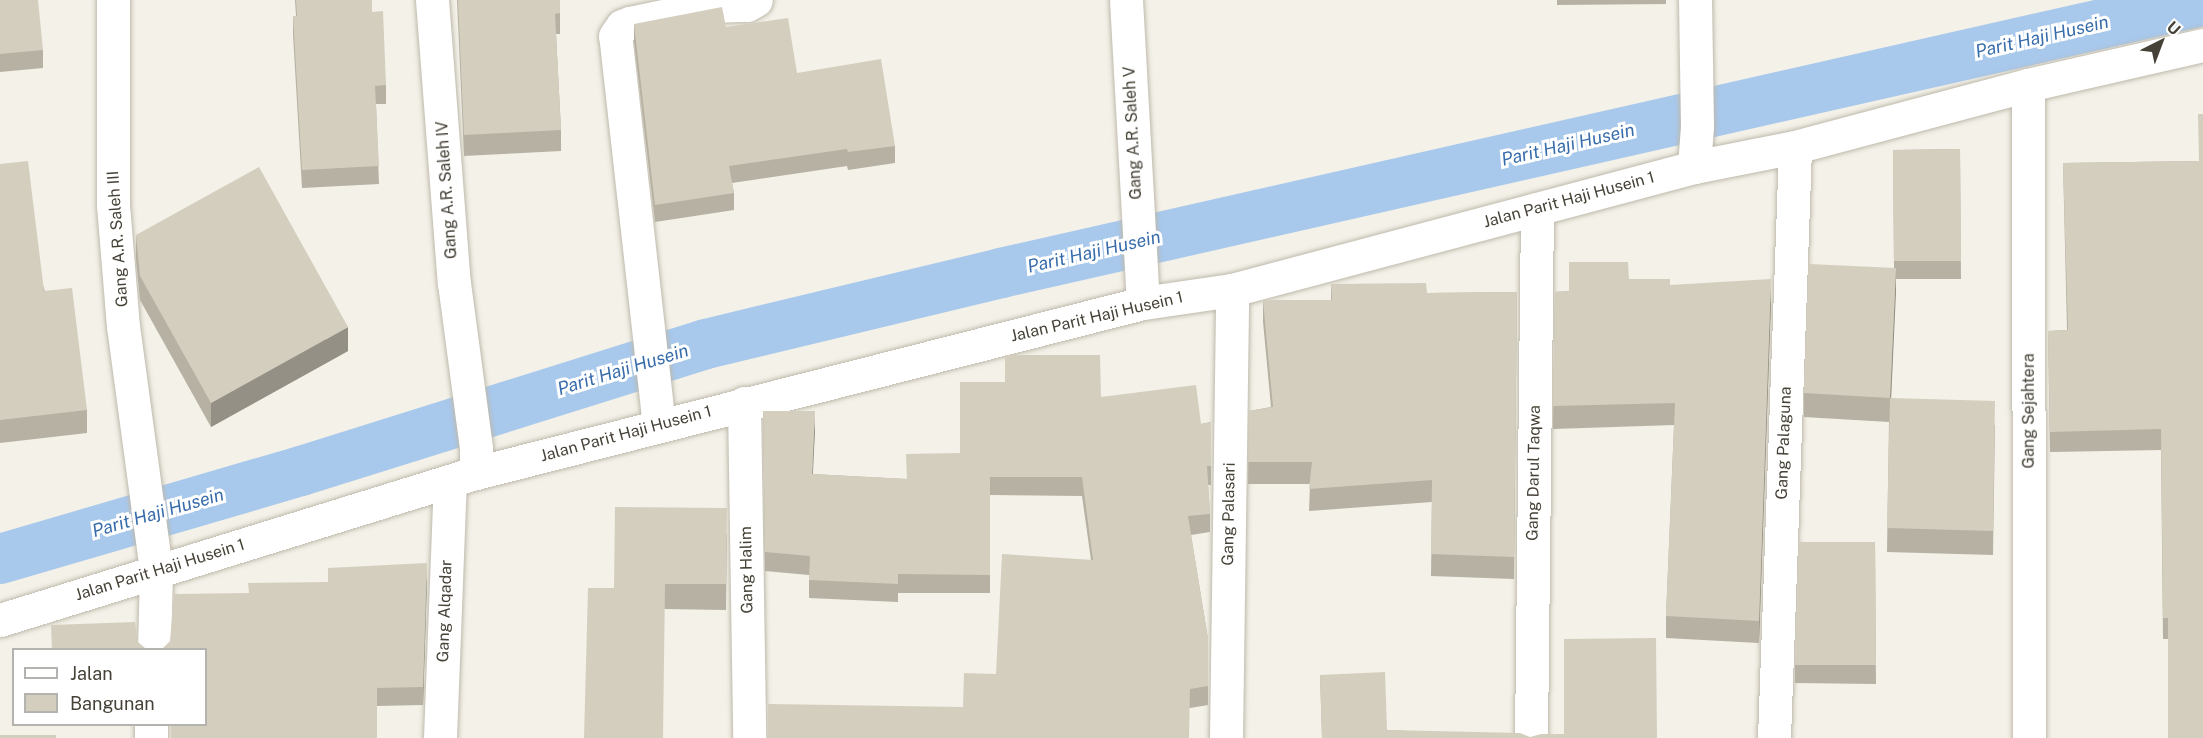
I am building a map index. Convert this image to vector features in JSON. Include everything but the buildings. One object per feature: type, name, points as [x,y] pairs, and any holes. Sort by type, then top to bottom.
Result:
[{"type":"street","name":"Gang A.R. Saleh III","points":[[113,0],[112,205],[123,326],[154,556],[154,648]]},
{"type":"street","name":"Gang A.R. Saleh IV","points":[[432,0],[447,202],[466,380],[467,468]]},
{"type":"street","points":[[658,412],[615,36],[622,26],[630,22],[711,6],[747,4],[756,0]]},
{"type":"street","name":"Gang A.R. Saleh V","points":[[1126,0],[1143,303]]},
{"type":"street","points":[[1694,167],[1697,126],[1695,0]]},
{"type":"street","name":"Jalan Parit Haji Husein 1","points":[[0,620],[154,556],[658,412],[744,403],[1143,303],[1232,290],[1694,167],[1795,147],[2028,85],[2203,45]]},
{"type":"street","name":"Gang Sejahtera","points":[[2028,85],[2029,738]]},
{"type":"street","name":"Gang Palaguna","points":[[1774,738],[1795,147]]},
{"type":"street","name":"Gang Darul Taqwa","points":[[1531,738],[1537,209]]},
{"type":"street","name":"Gang Palasari","points":[[1226,738],[1232,290]]},
{"type":"street","name":"Gang Halim","points":[[744,403],[749,738]]},
{"type":"street","name":"Gang Alqadar","points":[[440,738],[467,468]]},
{"type":"waterway","name":"Parit Haji Husein","points":[[0,559],[301,471],[706,344],[1001,273],[2203,1]]}]
